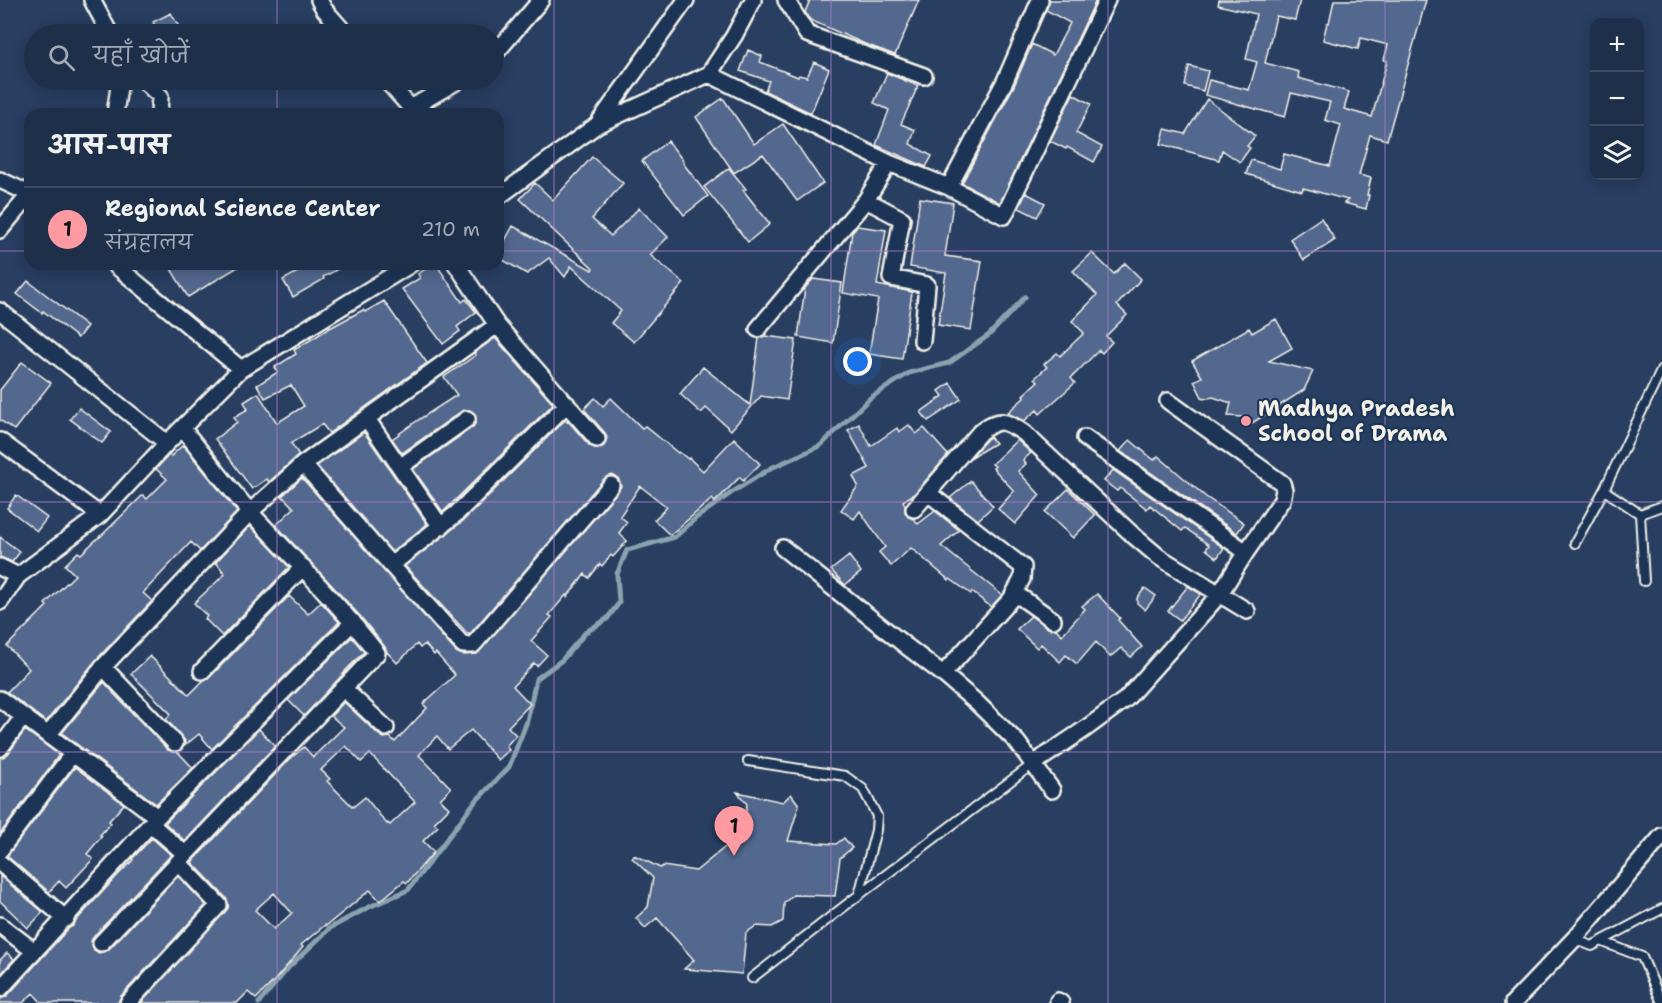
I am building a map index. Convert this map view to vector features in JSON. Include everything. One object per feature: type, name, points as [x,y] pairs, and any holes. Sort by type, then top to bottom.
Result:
[{"type":"street","points":[[92,0],[105,24]]},
{"type":"street","points":[[337,0],[321,4],[338,24]]},
{"type":"street","points":[[504,44],[541,0]]},
{"type":"street","points":[[597,125],[686,0]]},
{"type":"street","points":[[504,193],[597,125],[709,74],[734,36],[753,0]]},
{"type":"street","points":[[786,0],[807,34],[924,76]]},
{"type":"street","points":[[949,187],[1005,81],[1040,0]]},
{"type":"street","points":[[709,74],[889,163],[949,187],[1004,216],[1107,0]]},
{"type":"street","points":[[116,108],[119,90]]},
{"type":"street","points":[[154,90],[160,96],[159,108]]},
{"type":"street","points":[[395,90],[411,108],[442,90]]},
{"type":"street","points":[[758,329],[866,200],[889,163]]},
{"type":"street","points":[[0,180],[24,191]]},
{"type":"street","points":[[866,200],[902,219],[891,278],[927,285],[922,341]]},
{"type":"street","points":[[0,230],[24,201]]},
{"type":"street","points":[[121,270],[241,369]]},
{"type":"street","points":[[0,602],[18,576],[100,515],[167,443],[241,369],[401,270]]},
{"type":"street","points":[[460,270],[497,325],[597,439]]},
{"type":"street","points":[[0,311],[167,443]]},
{"type":"street","points":[[48,735],[103,667],[250,512],[303,464],[497,325]]},
{"type":"street","points":[[1034,764],[1126,699],[1220,595],[1245,552],[1282,500],[1284,490],[1282,483],[1168,401]]},
{"type":"street","points":[[391,566],[441,527],[567,404]]},
{"type":"street","points":[[367,419],[441,527]]},
{"type":"street","points":[[400,467],[467,419]]},
{"type":"street","points":[[914,510],[980,432],[992,423],[1011,424],[1024,433],[1159,557],[1247,611]]},
{"type":"street","points":[[101,943],[377,652],[353,622],[250,512],[182,428]]},
{"type":"street","points":[[1085,438],[1245,552]]},
{"type":"street","points":[[0,441],[100,515]]},
{"type":"street","points":[[303,464],[463,645],[473,645],[611,485]]},
{"type":"street","points":[[928,493],[1023,567],[1022,579],[1011,599],[944,674]]},
{"type":"street","points":[[783,548],[944,674],[976,702],[1017,742],[1052,790]]},
{"type":"street","points":[[0,567],[18,576]]},
{"type":"street","points":[[202,671],[303,567]]},
{"type":"street","points":[[1011,599],[1016,596],[1022,598],[1053,620]]},
{"type":"street","points":[[0,989],[154,820],[353,622]]},
{"type":"street","points":[[103,667],[175,743]]},
{"type":"street","points":[[343,688],[386,728]]},
{"type":"street","points":[[0,699],[73,753],[154,820],[219,905],[128,1003]]},
{"type":"street","points":[[0,748],[23,717]]},
{"type":"street","points":[[0,850],[73,753]]},
{"type":"street","points":[[1513,1003],[1574,939],[1662,836]]},
{"type":"street","points":[[0,863],[66,919]]},
{"type":"street","points":[[0,925],[34,951]]},
{"type":"lane","points":[[1575,543],[1604,490],[1662,369]]},
{"type":"lane","points":[[1604,490],[1640,514]]},
{"type":"lane","points":[[1640,514],[1662,506]]},
{"type":"lane","points":[[1640,514],[1644,581]]},
{"type":"lane","points":[[748,761],[845,776],[863,789],[877,816],[876,830],[859,895]]},
{"type":"lane","points":[[752,978],[1034,764]]},
{"type":"lane","points":[[1574,939],[1592,946],[1662,909]]},
{"type":"lane","points":[[1603,942],[1642,957],[1662,1003]]},
{"type":"building","points":[[810,0],[919,0],[895,55],[810,20],[805,12]]},
{"type":"building","points":[[1050,0],[1096,0],[1000,203],[962,183],[1014,86],[1032,44],[1053,55],[1070,23],[1046,10]]},
{"type":"building","points":[[1219,0],[1300,0],[1295,20],[1276,16],[1265,63],[1299,72],[1298,78],[1349,92],[1344,109],[1372,117],[1387,61],[1384,60],[1388,45],[1361,38],[1358,49],[1323,40],[1334,0],[1426,0],[1387,140],[1370,135],[1359,175],[1371,178],[1366,209],[1344,203],[1348,200],[1303,188],[1302,191],[1246,174],[1251,160],[1280,169],[1284,154],[1330,166],[1341,125],[1325,120],[1330,102],[1291,93],[1285,117],[1205,95],[1209,80],[1249,90],[1257,62],[1246,59],[1256,14],[1218,5]]},
{"type":"building","points":[[171,13],[177,24],[154,24],[153,22]]},
{"type":"building","points":[[748,50],[762,56],[760,62],[798,77],[799,75],[807,77],[814,62],[829,69],[811,113],[765,91],[769,81],[740,71]]},
{"type":"building","points":[[1189,66],[1208,71],[1203,91],[1185,86]]},
{"type":"building","points":[[887,73],[918,86],[901,124],[915,130],[910,144],[932,156],[926,167],[876,145],[889,110],[874,103]]},
{"type":"building","points":[[1073,94],[1091,104],[1076,133],[1102,147],[1094,162],[1067,147],[1066,149],[1050,141]]},
{"type":"building","points":[[723,98],[754,144],[783,124],[823,183],[797,201],[763,154],[734,173],[696,117]]},
{"type":"building","points":[[1207,99],[1255,136],[1247,146],[1250,148],[1240,162],[1222,150],[1219,160],[1161,144],[1165,129],[1185,134]]},
{"type":"building","points":[[668,141],[708,196],[684,215],[642,161]]},
{"type":"building","points":[[592,157],[623,183],[592,219],[611,236],[639,208],[668,237],[650,255],[684,283],[634,342],[611,323],[621,311],[571,266],[565,277],[549,258],[527,274],[504,261],[504,242],[513,226],[592,270],[593,268],[520,199],[535,183],[553,200]]},
{"type":"building","points":[[729,168],[770,224],[748,242],[704,187]]},
{"type":"building","points":[[1026,193],[1045,203],[1037,217],[1019,208]]},
{"type":"building","points":[[920,198],[953,203],[945,256],[982,261],[971,330],[938,325],[946,273],[910,267]]},
{"type":"building","points":[[1321,218],[1335,240],[1304,260],[1290,239]]},
{"type":"building","points":[[857,226],[886,230],[877,285],[912,292],[902,359],[869,354],[878,299],[843,293],[852,232]]},
{"type":"building","points":[[1092,253],[1114,274],[1125,263],[1141,279],[1117,305],[1127,315],[1106,336],[1112,342],[1102,353],[1099,350],[1071,378],[1075,383],[1040,414],[1037,410],[1024,421],[1007,413],[1038,381],[1035,378],[1047,367],[1044,364],[1057,353],[1060,356],[1084,333],[1072,321],[1097,295],[1073,271]]},
{"type":"building","points":[[172,270],[233,270],[188,297]]},
{"type":"building","points":[[301,270],[336,270],[293,297],[283,280]]},
{"type":"building","points":[[424,270],[440,270],[462,302],[466,299],[476,312],[457,327],[460,331],[443,344],[402,289],[420,278],[418,274]]},
{"type":"building","points":[[813,279],[842,283],[833,343],[798,337],[805,288]]},
{"type":"building","points":[[28,281],[87,326],[78,338],[17,294]]},
{"type":"building","points":[[384,301],[427,363],[329,433],[322,424],[291,443],[299,455],[269,482],[267,479],[252,489],[215,439],[237,422],[234,417],[248,409],[244,402],[258,393],[277,423],[304,406],[291,385],[265,398],[257,385],[278,372],[275,367],[296,354],[294,350],[328,329]]},
{"type":"building","points":[[1276,319],[1292,348],[1269,361],[1313,371],[1304,390],[1252,423],[1243,417],[1228,416],[1231,403],[1213,397],[1203,399],[1194,381],[1202,377],[1192,361],[1249,328],[1252,333]]},
{"type":"building","points":[[765,336],[796,340],[787,400],[761,396],[731,430],[706,408],[701,413],[680,394],[703,367],[750,405],[759,338]]},
{"type":"building","points":[[495,338],[553,404],[443,512],[413,469],[473,427],[476,422],[475,414],[470,410],[462,411],[402,453],[392,439],[457,395],[444,377],[476,355],[474,353]]},
{"type":"building","points":[[22,362],[51,383],[14,430],[0,420],[0,390]]},
{"type":"building","points":[[950,383],[961,399],[928,421],[921,412],[943,396],[939,391]]},
{"type":"building","points":[[595,398],[603,406],[611,398],[642,428],[645,426],[703,471],[734,438],[760,464],[743,481],[740,477],[715,502],[712,499],[670,535],[654,520],[667,507],[640,486],[620,516],[627,522],[619,533],[627,541],[613,557],[611,555],[602,566],[600,564],[589,578],[585,574],[549,615],[552,617],[531,641],[547,655],[537,666],[534,663],[513,686],[530,704],[508,727],[516,735],[506,746],[509,750],[498,760],[471,730],[448,749],[437,736],[419,755],[451,788],[440,799],[449,808],[434,823],[438,826],[423,841],[434,852],[407,883],[404,881],[380,901],[370,890],[301,945],[303,947],[256,999],[248,992],[237,1003],[141,1003],[228,908],[226,898],[192,862],[289,760],[304,747],[313,757],[344,727],[331,716],[344,702],[379,735],[384,738],[390,737],[395,742],[427,708],[423,704],[455,675],[425,644],[420,648],[417,644],[397,663],[360,616],[276,525],[294,508],[282,496],[302,478],[456,652],[463,655],[477,654],[618,491],[621,486],[618,478],[612,475],[604,479],[469,635],[405,566],[463,521],[565,420],[590,446],[598,449],[604,446],[607,438],[605,433],[584,409]],"holes":[[[346,746],[361,762],[370,754],[415,802],[390,825],[365,797],[353,807],[327,781],[330,779],[321,770]],[[274,893],[292,913],[274,929],[255,910]]]},
{"type":"building","points":[[79,408],[111,432],[102,443],[70,419]]},
{"type":"building","points":[[859,424],[871,446],[897,428],[899,432],[909,425],[916,434],[924,428],[948,455],[914,494],[903,501],[905,512],[918,524],[935,511],[959,530],[941,546],[1002,595],[991,607],[972,592],[971,594],[949,580],[911,548],[891,566],[879,552],[885,547],[860,511],[854,519],[841,510],[858,486],[853,476],[869,468],[848,430]]},
{"type":"building","points":[[364,432],[427,524],[392,552],[317,466]]},
{"type":"building","points":[[990,437],[995,443],[970,458],[987,439]]},
{"type":"building","points":[[1017,440],[1031,453],[1023,460],[1026,464],[1018,471],[1040,495],[1015,524],[998,509],[1014,491],[992,464]]},
{"type":"building","points":[[1130,440],[1154,460],[1158,456],[1206,497],[1244,523],[1237,533],[1120,451]]},
{"type":"building","points":[[183,445],[237,512],[200,551],[191,542],[143,593],[152,601],[95,661],[46,722],[7,692],[29,669],[7,646],[75,575],[65,565],[78,552],[81,554],[100,537],[143,495],[147,499],[167,479],[156,469],[169,455],[171,456]]},
{"type":"building","points":[[1113,470],[1224,548],[1217,558],[1206,549],[1209,545],[1185,528],[1182,531],[1150,505],[1147,509],[1120,488],[1117,491],[1104,481]]},
{"type":"building","points":[[971,481],[993,506],[978,520],[950,498]]},
{"type":"building","points":[[1068,489],[1095,515],[1073,538],[1045,512]]},
{"type":"building","points":[[16,495],[47,518],[37,531],[7,508]]},
{"type":"building","points":[[250,526],[289,567],[222,636],[205,619],[207,616],[194,603],[225,574],[216,562]]},
{"type":"building","points":[[0,537],[20,552],[12,562],[0,557]]},
{"type":"building","points":[[849,556],[861,572],[845,585],[831,570]]},
{"type":"building","points":[[1188,586],[1201,594],[1180,620],[1168,611]]},
{"type":"building","points":[[1145,588],[1156,596],[1145,610],[1137,603],[1137,598]]},
{"type":"building","points":[[1097,594],[1120,618],[1118,620],[1142,647],[1131,657],[1121,648],[1110,657],[1096,642],[1077,664],[1066,655],[1060,662],[1041,644],[1037,648],[1017,629],[1031,616],[1048,628],[1056,629],[1062,635],[1085,609],[1082,606]]},
{"type":"building","points":[[289,596],[308,614],[321,602],[339,622],[212,749],[199,734],[183,747],[185,741],[166,719],[171,714],[131,674],[150,656],[189,695],[209,678]]},
{"type":"building","points":[[352,637],[364,652],[304,716],[288,700]]},
{"type":"building","points":[[104,682],[168,750],[178,752],[193,768],[156,804],[62,733]]},
{"type":"building","points":[[259,729],[275,746],[185,841],[166,822]]},
{"type":"building","points":[[25,730],[59,755],[0,834],[0,758],[8,754]]},
{"type":"building","points":[[75,767],[124,804],[109,821],[111,823],[87,854],[93,859],[66,888],[59,881],[49,892],[7,856]]},
{"type":"building","points":[[737,792],[783,802],[791,794],[799,805],[788,841],[836,844],[844,838],[852,848],[840,858],[835,896],[793,895],[784,903],[783,921],[772,927],[756,926],[746,933],[742,974],[684,969],[694,960],[657,918],[645,928],[636,918],[648,907],[653,878],[632,858],[634,855],[660,868],[663,866],[696,871],[742,833],[747,804]]},
{"type":"building","points":[[152,838],[171,855],[94,936],[91,941],[94,950],[99,953],[108,950],[178,876],[206,905],[121,996],[118,1003],[42,1003],[33,993],[23,1003],[0,1003],[0,999],[7,996]]},
{"type":"building","points":[[0,876],[43,912],[28,928],[0,901]]},
{"type":"building","points":[[7,953],[14,959],[0,975],[0,960]]},
{"type":"waterway","points":[[259,1003],[289,967],[330,928],[408,890],[474,803],[509,767],[527,721],[536,679],[562,660],[586,632],[607,619],[619,603],[617,574],[627,550],[675,537],[696,518],[731,493],[771,468],[820,446],[870,398],[909,373],[949,363],[989,335],[1025,297]]},
{"type":"place","name":"Madhya Pradesh School of Drama","points":[[1246,421]]},
{"type":"place","name":"Regional Science Center","points":[[734,856]]}]
